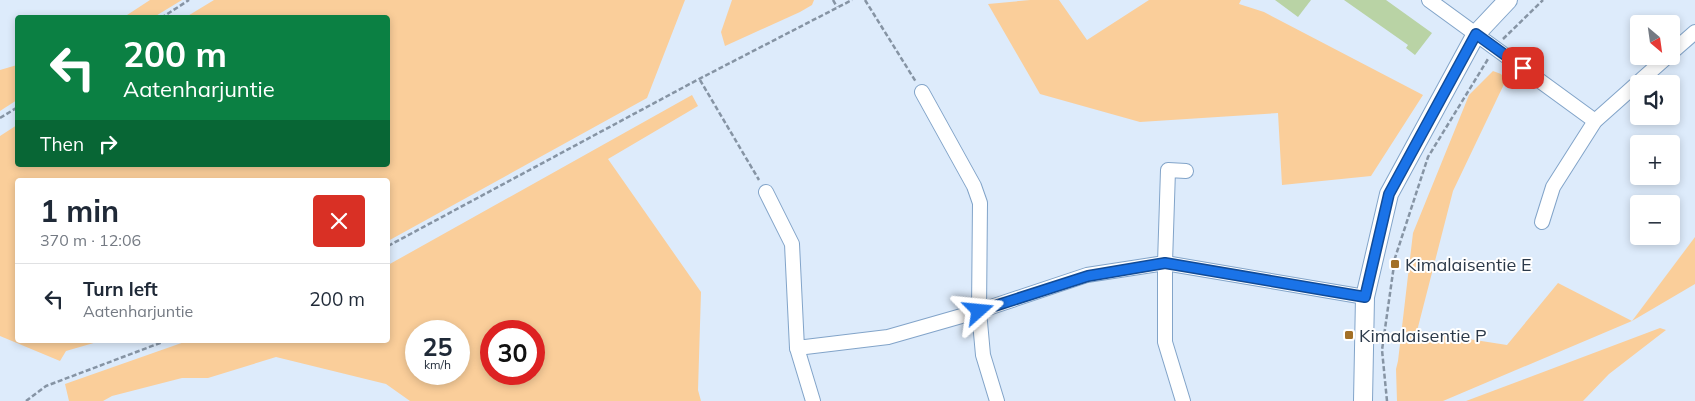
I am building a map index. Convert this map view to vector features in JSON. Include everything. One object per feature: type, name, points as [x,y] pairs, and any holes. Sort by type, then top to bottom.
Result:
[{"type":"street","points":[[1429,0],[1595,121]]},
{"type":"street","points":[[1363,401],[1365,297],[1389,194],[1476,34],[1508,0]]},
{"type":"street","points":[[1680,45],[1695,32]]},
{"type":"street","points":[[1542,222],[1553,187],[1595,121],[1658,65]]},
{"type":"street","points":[[922,92],[974,186],[980,203],[979,311],[983,355],[997,401]]},
{"type":"street","points":[[1182,401],[1165,342],[1165,263],[1168,170],[1186,171]]},
{"type":"street","points":[[766,192],[792,244],[797,348],[813,401]]},
{"type":"street","points":[[797,348],[888,337],[979,311],[1088,276],[1165,263],[1365,297]]},
{"type":"path","points":[[166,15],[189,0]]},
{"type":"path","points":[[832,0],[837,8]]},
{"type":"path","points":[[390,245],[852,0]]},
{"type":"path","points":[[866,0],[922,92]]},
{"type":"path","points":[[1387,401],[1382,350],[1395,258],[1428,158],[1495,47],[1543,0]]},
{"type":"path","points":[[700,79],[766,192]]},
{"type":"path","points":[[0,118],[15,109]]},
{"type":"path","points":[[26,401],[46,386],[160,343]]},
{"type":"shaded area","points":[[150,0],[182,0],[157,15],[127,15]]},
{"type":"shaded area","points":[[214,0],[685,0],[647,98],[390,240],[390,178],[15,178],[15,342],[0,336],[0,136],[15,126],[15,167],[390,167],[390,15],[189,15]]},
{"type":"shaded area","points":[[732,0],[814,0],[812,5],[800,12],[725,46],[721,32]]},
{"type":"shaded area","points":[[1030,0],[1059,0],[1087,40],[1149,0],[1241,0],[1239,4],[1264,12],[1423,95],[1371,176],[1282,185],[1278,113],[1140,122],[1040,94],[988,4]]},
{"type":"shaded area","points":[[15,66],[15,101],[0,111],[0,70]]},
{"type":"shaded area","points":[[1493,71],[1501,74],[1506,80],[1453,191],[1417,331],[1507,345],[1558,283],[1632,321],[1443,401],[1397,401],[1396,369],[1413,233],[1469,95]]},
{"type":"shaded area","points":[[692,95],[698,106],[608,159],[701,292],[698,390],[701,401],[410,401],[386,384],[276,357],[208,378],[182,378],[112,396],[103,401],[69,401],[65,384],[181,343],[390,343],[390,264]]},
{"type":"shaded area","points":[[1695,237],[1695,284],[1632,321]]},
{"type":"shaded area","points":[[1660,328],[1666,330],[1609,374],[1583,401],[1466,401]]},
{"type":"shaded area","points":[[17,343],[94,343],[66,351],[60,361]]},
{"type":"building","points":[[1275,0],[1311,0],[1298,17]]},
{"type":"building","points":[[1344,0],[1386,0],[1432,33],[1415,55],[1406,48],[1408,45]]},
{"type":"place","name":"Kimalaisentie E","points":[[1395,264]]},
{"type":"place","name":"Kimalaisentie P","points":[[1349,335]]},
{"type":"route","points":[[979,311],[1088,276],[1165,263],[1365,297],[1389,194],[1476,34],[1523,68]]}]
